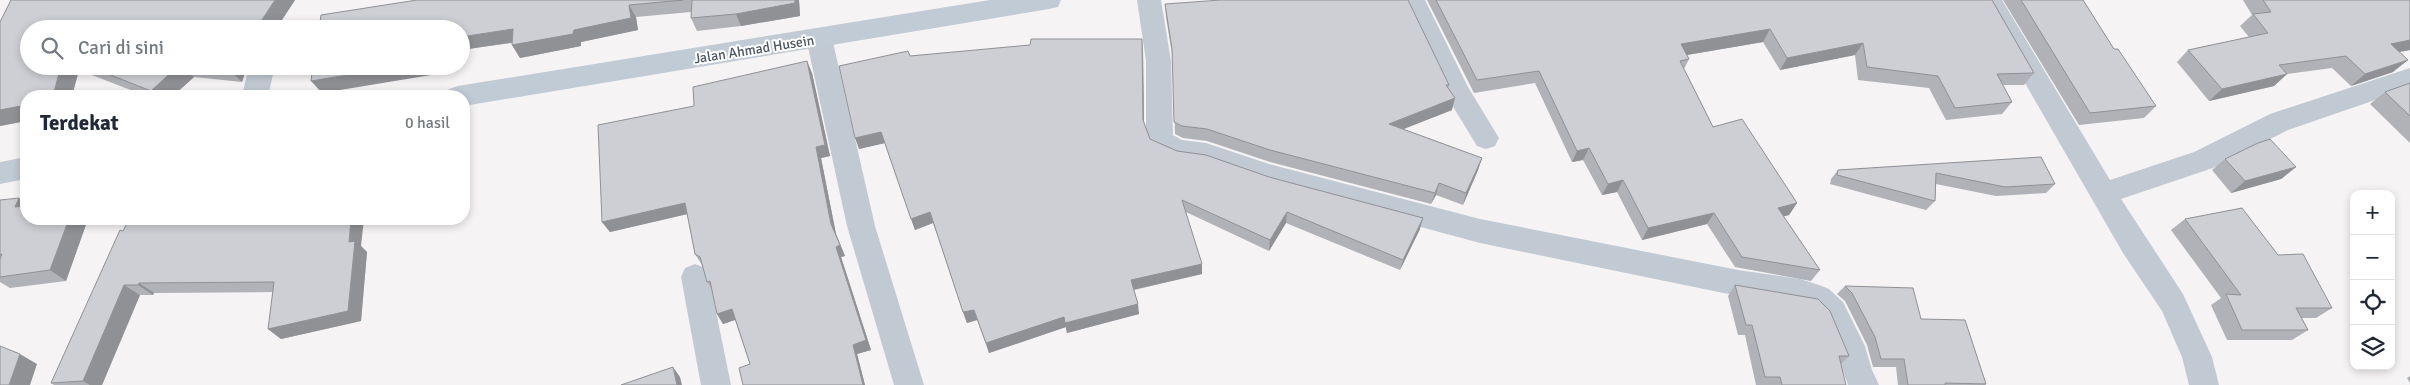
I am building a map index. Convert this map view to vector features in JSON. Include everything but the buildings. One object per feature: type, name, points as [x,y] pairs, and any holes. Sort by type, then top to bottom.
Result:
[{"type":"main road","name":"Jalan Ahmad Husein","points":[[470,94],[1049,0]]},
{"type":"main road","points":[[0,173],[20,169]]},
{"type":"street","points":[[1149,0],[1159,68],[1160,101],[1157,121],[1160,140],[1178,150],[1206,154],[1269,175],[1480,231],[1738,283],[1800,292],[1819,298],[1833,311],[1850,346],[1858,375],[1864,385]]},
{"type":"street","points":[[1413,0],[1454,86],[1486,138]]},
{"type":"street","points":[[1989,0],[2133,244],[2172,303],[2196,357],[2204,385]]},
{"type":"street","points":[[819,38],[861,226],[909,385]]},
{"type":"street","points":[[256,90],[260,75]]},
{"type":"street","points":[[2104,193],[2204,160],[2279,122],[2410,78]]},
{"type":"street","points":[[695,277],[716,385]]}]
